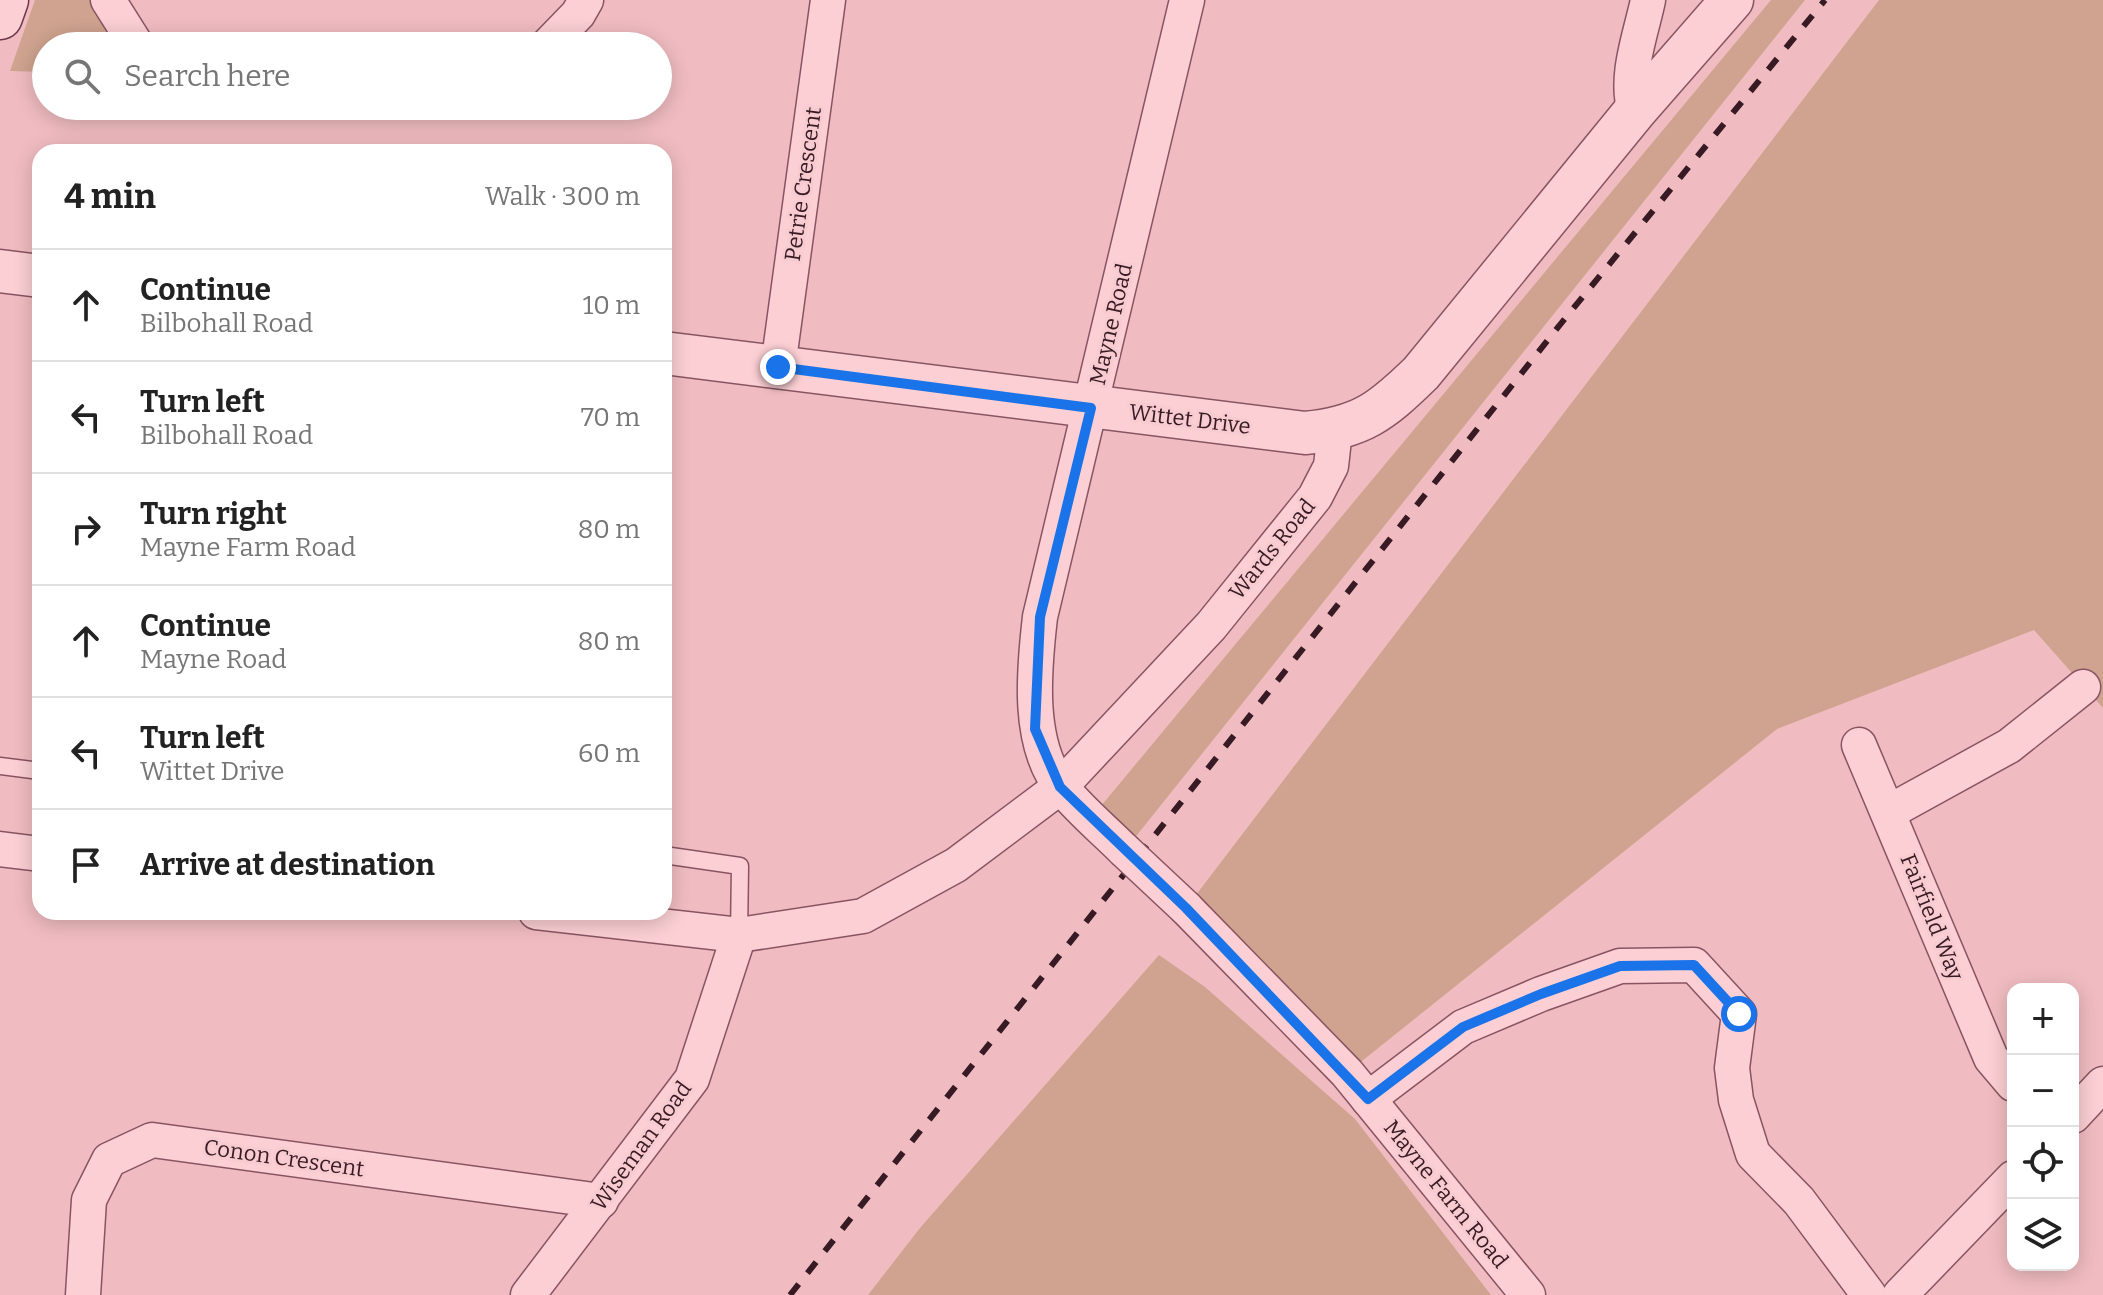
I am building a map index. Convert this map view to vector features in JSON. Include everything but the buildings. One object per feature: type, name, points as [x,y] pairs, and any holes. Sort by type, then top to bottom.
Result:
[{"type":"main road","points":[[0,17],[6,0]]},
{"type":"street","points":[[108,0],[128,32]]},
{"type":"street","points":[[561,32],[578,14],[586,0]]},
{"type":"street","name":"Petrie Crescent","points":[[778,367],[828,0]]},
{"type":"street","name":"Mayne Road","points":[[1060,787],[1035,729],[1040,617],[1187,0]]},
{"type":"street","points":[[1635,111],[1632,100],[1633,72],[1648,0]]},
{"type":"street","points":[[1335,430],[1362,422],[1390,404],[1421,373],[1635,111],[1732,0]]},
{"type":"street","points":[[0,271],[32,275]]},
{"type":"street","name":"Wittet Drive","points":[[672,354],[1305,433],[1335,430]]},
{"type":"street","name":"Wards Road","points":[[607,920],[739,935],[863,916],[956,865],[1060,787],[1211,626],[1315,497],[1331,466],[1335,430]]},
{"type":"street","points":[[1889,812],[2009,746],[2083,687]]},
{"type":"street","name":"Fairfield Way","points":[[1859,745],[1991,1058],[2007,1077]]},
{"type":"street","name":"Mayne Farm Road","points":[[1060,787],[1186,908],[1368,1099],[1528,1295]]},
{"type":"street","points":[[0,849],[32,853]]},
{"type":"street","name":"Wiseman Road","points":[[528,1295],[692,1079],[739,935]]},
{"type":"street","points":[[1368,1099],[1463,1027],[1541,994],[1620,966],[1694,965],[1739,1014],[1732,1068],[1736,1100],[1753,1154],[1799,1201],[1869,1295]]},
{"type":"street","points":[[2079,1110],[2103,1084]]},
{"type":"street","name":"Conon Crescent","points":[[83,1295],[89,1200],[109,1160],[152,1140],[601,1201]]},
{"type":"street","points":[[1900,1295],[2007,1184]]},
{"type":"lane","points":[[0,766],[32,770]]},
{"type":"lane","points":[[672,856],[740,866],[739,935]]},
{"type":"shaded area","points":[[35,0],[91,0],[115,32],[32,32],[32,72],[10,71]]},
{"type":"shaded area","points":[[1771,0],[1805,0],[1129,845],[1096,812]]},
{"type":"shaded area","points":[[1879,0],[2103,0],[2103,708],[2034,630],[1777,729],[1347,1073],[1186,908]]},
{"type":"shaded area","points":[[1159,955],[1205,987],[1355,1119],[1491,1295],[868,1295],[920,1228]]},
{"type":"railway","points":[[790,1295],[1563,321],[1825,0]]},
{"type":"route","points":[[778,367],[1091,408],[1040,617],[1035,729],[1060,787],[1186,908],[1347,1073],[1368,1099],[1463,1027],[1541,994],[1620,966],[1694,965],[1739,1014]]}]
